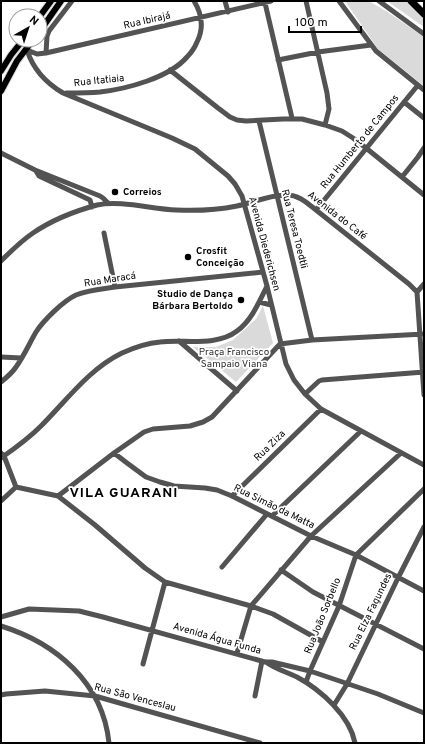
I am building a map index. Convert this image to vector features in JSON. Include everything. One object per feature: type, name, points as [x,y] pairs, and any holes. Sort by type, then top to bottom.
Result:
[{"type":"highway","points":[[411,1],[424,14]]},
{"type":"main road","points":[[48,20],[61,1]]},
{"type":"main road","points":[[1,71],[17,48]]},
{"type":"main road","points":[[1,91],[17,61],[27,50]]},
{"type":"street","points":[[46,53],[47,36],[49,31],[72,1]]},
{"type":"street","name":"Rua Itatiaia","points":[[63,93],[100,92],[122,88],[156,78],[170,70],[188,57],[195,47],[199,37],[201,17],[194,1]]},
{"type":"street","points":[[225,1],[228,12]]},
{"type":"street","name":"Rua Ibirajá","points":[[27,50],[37,54],[46,53],[271,1]]},
{"type":"street","points":[[306,1],[328,102],[329,109],[325,124]]},
{"type":"street","points":[[339,1],[376,51],[424,90]]},
{"type":"street","points":[[380,2],[424,34]]},
{"type":"street","points":[[265,3],[292,118]]},
{"type":"street","points":[[278,60],[318,52],[371,45]]},
{"type":"street","name":"Avenida Diederichsen","points":[[27,50],[42,77],[58,90],[195,149],[228,176],[240,192],[244,204],[267,286],[280,344],[286,364],[294,380],[305,394],[321,409],[424,465]]},
{"type":"street","points":[[170,70],[234,119],[246,122],[292,118],[325,124],[342,131],[402,176],[424,195]]},
{"type":"street","name":"Rua Humberto de Campos","points":[[316,210],[418,84]]},
{"type":"street","points":[[404,102],[424,118]]},
{"type":"street","name":"Rua Teresa Toedtli","points":[[259,121],[312,340]]},
{"type":"street","points":[[402,176],[424,148]]},
{"type":"street","points":[[1,153],[35,170],[100,196],[108,204]]},
{"type":"street","points":[[35,170],[39,176],[90,200],[92,207]]},
{"type":"street","name":"Avenida do Café","points":[[1,261],[34,232],[53,222],[92,207],[108,204],[163,209],[221,209],[287,195],[297,197],[305,201],[417,292]]},
{"type":"street","points":[[104,233],[115,288]]},
{"type":"street","name":"Rua Maracá","points":[[1,382],[15,368],[36,331],[54,312],[76,295],[115,288],[263,272]]},
{"type":"street","points":[[424,284],[417,292],[422,334],[424,395]]},
{"type":"street","points":[[16,487],[2,456],[40,427],[94,371],[124,352],[143,346],[160,342],[215,340],[237,332],[254,312],[267,286]]},
{"type":"street","points":[[418,298],[424,298]]},
{"type":"street","points":[[259,302],[271,305]]},
{"type":"street","points":[[58,496],[114,452],[144,432],[153,429],[190,426],[203,422],[212,417],[280,344],[312,340],[422,334]]},
{"type":"street","points":[[180,341],[237,391]]},
{"type":"street","points":[[1,357],[21,358]]},
{"type":"street","points":[[305,394],[322,380],[423,372]]},
{"type":"street","name":"Rua Ziza","points":[[232,496],[321,409]]},
{"type":"street","points":[[222,567],[270,515],[361,431]]},
{"type":"street","name":"Rua Simão da Matta","points":[[114,452],[127,464],[146,477],[174,486],[217,490],[232,496],[310,536],[356,555],[424,591]]},
{"type":"street","points":[[238,653],[251,606],[310,536],[401,453]]},
{"type":"street","points":[[16,487],[58,496],[96,525],[145,568],[166,582],[251,606],[280,618],[323,642]]},
{"type":"street","points":[[1,501],[16,487]]},
{"type":"street","points":[[356,555],[424,489]]},
{"type":"street","name":"Rua Elza Fagundes","points":[[334,706],[347,684],[375,624],[424,527]]},
{"type":"street","name":"Rua João Sorbello","points":[[306,682],[338,606],[356,555]]},
{"type":"street","points":[[281,570],[306,588],[338,606],[424,649]]},
{"type":"street","points":[[143,664],[166,582]]},
{"type":"street","name":"Avenida Água Funda","points":[[1,617],[29,609],[79,611],[103,616],[263,661],[310,671],[396,701],[424,713]]},
{"type":"street","points":[[1,626],[27,636],[48,647],[78,673],[95,696],[104,717],[109,743]]},
{"type":"street","points":[[255,696],[263,661],[306,682],[320,693],[334,706],[346,722],[356,743]]},
{"type":"street","name":"Rua São Venceslau","points":[[1,695],[45,691],[95,696],[260,743]]},
{"type":"green space","points":[[345,1],[369,1],[424,37],[424,86],[378,49]]},
{"type":"green space","points":[[387,1],[407,1],[424,18],[424,27]]},
{"type":"green space","name":"Praça Francisco Sampaio Viana","points":[[263,306],[273,343],[236,382],[193,347],[216,347],[233,340],[256,319]]},
{"type":"place","name":"Correios","points":[[115,192]]},
{"type":"place","name":"Crosfit Conceição","points":[[188,257]]},
{"type":"place","name":"Studio de Dança Bárbara Bertoldo","points":[[241,300]]},
{"type":"district","name":"VILA GUARANI","points":[[124,493]]}]
